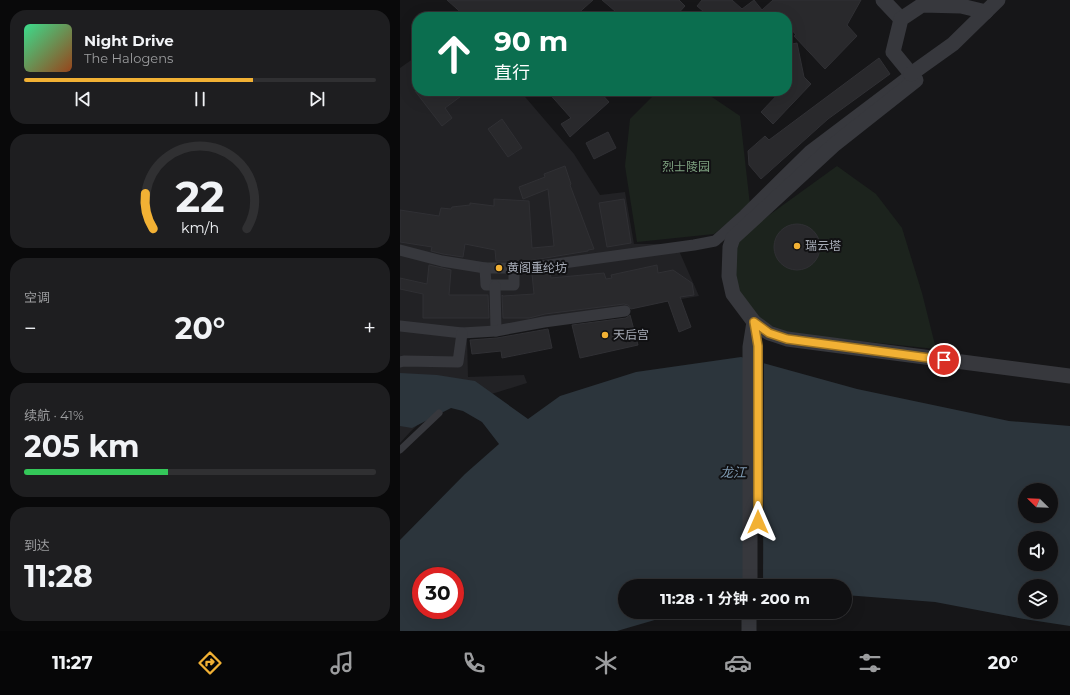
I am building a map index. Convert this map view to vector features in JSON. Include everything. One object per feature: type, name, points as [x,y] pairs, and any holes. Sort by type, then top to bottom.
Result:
[{"type":"street","points":[[883,0],[901,19]]},
{"type":"street","points":[[400,250],[442,261],[485,268],[527,268],[715,241],[744,215],[809,151],[953,44],[998,0]]},
{"type":"street","points":[[986,12],[961,6],[922,5],[901,19],[893,52],[916,80],[835,144],[733,238],[730,247],[729,276],[733,294],[754,322],[769,333],[787,339],[1070,376]]},
{"type":"street","points":[[485,268],[486,285],[495,286],[514,285],[514,268]]},
{"type":"street","points":[[495,286],[496,331]]},
{"type":"street","points":[[400,326],[462,333],[496,331],[544,322],[625,311]]},
{"type":"street","points":[[754,322],[758,579]]},
{"type":"street","points":[[400,362],[458,362],[462,333]]},
{"type":"street","points":[[750,579],[754,346]]},
{"type":"street","points":[[749,631],[750,619]]},
{"type":"street","points":[[758,619],[758,631]]},
{"type":"lane","points":[[400,450],[439,413]]},
{"type":"shaded area","points":[[412,60],[412,96],[524,96],[574,154],[600,195],[625,192],[634,244],[676,244],[699,296],[467,336],[468,377],[524,375],[527,383],[431,413],[400,443],[400,68]]},
{"type":"green space","name":"烈士陵园","points":[[653,96],[710,96],[740,116],[750,205],[714,234],[637,242],[625,166],[630,119]]},
{"type":"green space","points":[[837,166],[876,194],[902,228],[922,293],[936,349],[793,334],[762,322],[736,291],[736,239]]},
{"type":"water","name":"龙江","points":[[741,357],[857,389],[1009,421],[1070,426],[1070,626],[1024,619],[1058,619],[1058,579],[1018,579],[1018,618],[935,602],[852,596],[852,579],[618,579],[618,619],[658,619],[617,631],[400,631],[400,540],[465,474],[499,444],[482,422],[463,411],[451,408],[412,428],[400,426],[400,373],[437,375],[475,381],[528,419],[560,396],[636,372]]},
{"type":"pier","points":[[746,356],[764,361],[763,579],[745,579]]},
{"type":"building","points":[[447,0],[593,0],[580,12],[460,12]]},
{"type":"building","points":[[602,0],[679,0],[685,6],[680,12],[616,12]]},
{"type":"building","points":[[702,0],[732,0],[742,9],[754,0],[762,10],[773,0],[861,0],[847,25],[857,36],[825,69],[794,36],[796,35],[792,30],[792,12],[704,12],[697,6]]},
{"type":"building","points":[[797,43],[804,77],[811,84],[773,124],[761,112],[776,96],[792,96],[792,44]]},
{"type":"building","points":[[879,58],[890,74],[828,119],[761,179],[749,165],[748,151],[765,136],[769,140]]},
{"type":"building","points":[[419,96],[461,96],[445,108],[452,118],[442,126]]},
{"type":"building","points":[[551,96],[604,96],[609,102],[570,137],[561,124],[571,118]]},
{"type":"building","points":[[502,119],[522,148],[508,157],[488,129]]},
{"type":"building","points":[[608,132],[616,148],[594,159],[586,143]]},
{"type":"building","points":[[565,166],[571,184],[570,185],[594,249],[527,261],[496,261],[495,250],[465,244],[463,257],[431,251],[432,247],[400,242],[400,210],[439,216],[441,208],[451,209],[452,207],[470,205],[470,203],[494,206],[494,199],[529,201],[532,248],[554,246],[548,189],[523,199],[519,187],[545,177],[544,174]]},
{"type":"building","points":[[624,199],[631,243],[607,247],[599,203]]},
{"type":"building","name":"瑞云塔","points":[[797,224],[810,228],[816,234],[820,247],[816,260],[810,266],[797,270],[784,266],[778,260],[774,247],[778,234],[784,228]]},
{"type":"building","points":[[429,265],[451,270],[449,295],[488,295],[489,318],[423,318],[423,294],[400,289],[400,278],[427,284]]},
{"type":"building","points":[[657,265],[658,273],[673,270],[692,283],[694,295],[680,297],[691,327],[679,332],[668,301],[631,309],[628,305],[624,304],[545,314],[529,318],[503,318],[502,295],[534,294],[532,274],[550,272],[551,278],[604,273],[606,279],[612,278],[611,275]]},
{"type":"building","name":"天后宫","points":[[630,315],[638,345],[580,358],[572,325],[626,318]]},
{"type":"building","points":[[548,329],[552,348],[502,358],[501,351],[472,354],[470,340],[497,338]]},
{"type":"place","name":"瑞云塔","points":[[797,246]]},
{"type":"place","name":"黄阁重纶坊","points":[[499,268]]},
{"type":"place","name":"天后宫","points":[[605,335]]},
{"type":"route","points":[[758,522],[758,346],[754,322],[769,333],[787,339],[944,360]]}]
